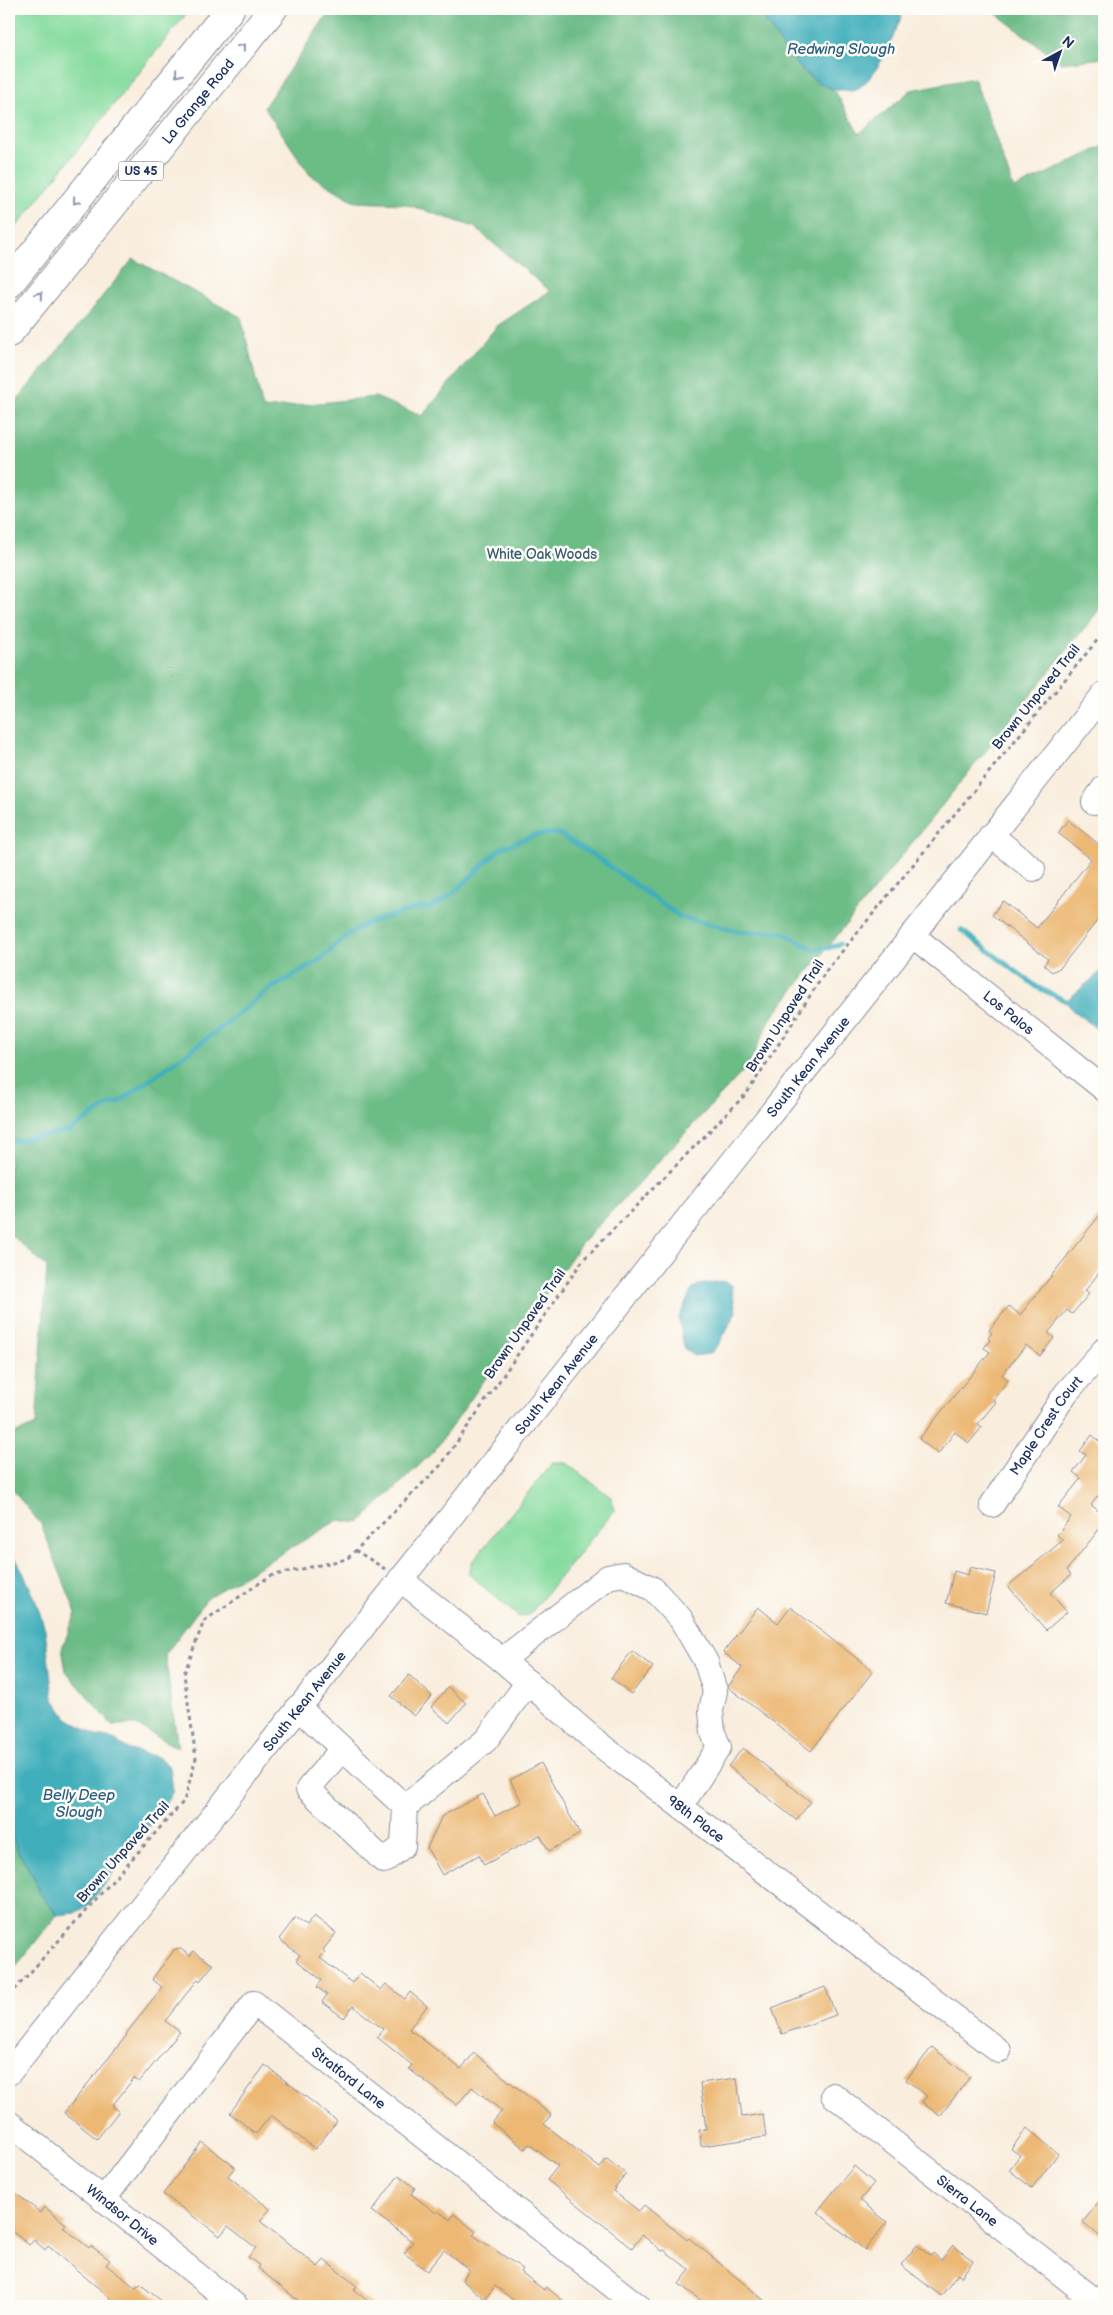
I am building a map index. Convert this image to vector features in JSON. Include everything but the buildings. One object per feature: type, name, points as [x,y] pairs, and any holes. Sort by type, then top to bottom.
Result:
[{"type":"highway","name":"US 45","points":[[9,284],[230,9]]},
{"type":"highway","name":"La Grange Road","points":[[9,333],[273,9]]},
{"type":"street","name":"South Kean Avenue","points":[[9,2073],[1104,694]]},
{"type":"street","points":[[991,836],[1034,869]]},
{"type":"street","name":"Los Palos","points":[[912,935],[1104,1089]]},
{"type":"street","name":"Maple Crest Court","points":[[992,1505],[1066,1393],[1104,1350]]},
{"type":"street","points":[[502,1660],[608,1577],[622,1574],[653,1589],[681,1620],[706,1662],[715,1691],[712,1711],[713,1734],[719,1747],[681,1806]]},
{"type":"street","name":"98th Place","points":[[400,1579],[502,1660],[599,1744],[999,2050]]},
{"type":"street","points":[[342,1749],[308,1789],[384,1861],[403,1846],[405,1807],[486,1740],[528,1682]]},
{"type":"street","points":[[298,1707],[405,1807]]},
{"type":"street","name":"Stratford Lane","points":[[103,2200],[254,2004],[638,2306]]},
{"type":"street","name":"Sierra Lane","points":[[833,2094],[1102,2306]]},
{"type":"street","name":"Windsor Drive","points":[[9,2123],[236,2306]]},
{"type":"path","name":"Brown Unpaved Trail","points":[[9,1996],[184,1802],[196,1758],[184,1674],[204,1621],[270,1576],[347,1559],[441,1465],[583,1260],[747,1093],[826,971],[1104,632]]},
{"type":"path","points":[[355,1550],[400,1579]]},
{"type":"green space","points":[[9,9],[190,9],[9,236]]},
{"type":"green space","name":"White Oak Woods","points":[[331,9],[757,9],[805,74],[835,91],[859,134],[911,90],[974,78],[1014,189],[1104,146],[1104,604],[771,1018],[748,1066],[581,1244],[434,1451],[359,1523],[338,1520],[208,1597],[165,1655],[178,1748],[136,1725],[112,1725],[66,1671],[62,1648],[76,1613],[41,1524],[9,1486],[9,1436],[36,1425],[47,1267],[9,1233],[9,410],[133,259],[241,317],[263,409],[375,397],[422,416],[497,326],[550,291],[474,227],[405,204],[356,202],[310,175],[264,107]]},
{"type":"green space","points":[[990,9],[1104,9],[1104,58],[1061,63]]},
{"type":"green space","points":[[552,1463],[566,1463],[612,1498],[614,1511],[529,1615],[519,1617],[469,1574],[472,1562]]},
{"type":"green space","points":[[9,1827],[18,1852],[35,1879],[39,1892],[57,1915],[9,1975]]},
{"type":"water","name":"Redwing Slough","points":[[757,9],[904,9],[886,52],[873,74],[858,88],[847,90],[832,89],[819,83],[806,73],[784,48]]},
{"type":"water","points":[[1104,969],[1104,1034],[1072,1010],[1066,1001]]},
{"type":"water","points":[[722,1281],[731,1285],[736,1312],[719,1344],[710,1354],[693,1356],[684,1348],[679,1318],[691,1291],[698,1285]]},
{"type":"water","name":"Belly Deep Slough","points":[[9,1550],[18,1562],[34,1596],[45,1629],[53,1698],[67,1718],[99,1737],[109,1737],[130,1750],[158,1757],[170,1767],[173,1791],[162,1810],[88,1905],[76,1913],[57,1915],[39,1892],[35,1879],[18,1852],[9,1827]]},
{"type":"waterway","points":[[9,1142],[69,1131],[109,1105],[119,1102],[208,1038],[268,990],[317,962],[348,935],[368,923],[413,909],[431,907],[450,896],[501,848],[535,835],[558,833],[601,860],[680,917],[741,932],[782,932],[812,949],[829,948],[840,944]]},
{"type":"waterway","points":[[961,930],[1037,987],[1066,1001]]}]
